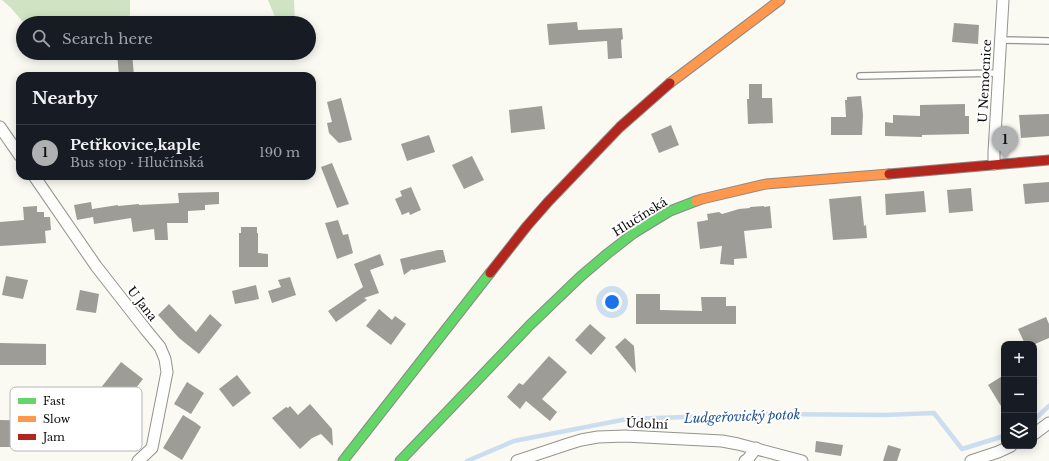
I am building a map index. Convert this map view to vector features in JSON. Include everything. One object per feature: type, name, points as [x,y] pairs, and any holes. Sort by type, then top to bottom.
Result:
[{"type":"street","points":[[343,461],[451,322],[527,226],[548,202],[636,112],[665,87],[780,0]]},
{"type":"street","name":"U Nemocnice","points":[[994,164],[1003,0]]},
{"type":"street","points":[[0,127],[16,150]]},
{"type":"street","name":"Hlučínská","points":[[400,461],[526,330],[580,277],[634,233],[670,211],[702,199],[766,184],[1049,160]]},
{"type":"street","name":"U Jana","points":[[37,180],[96,266],[160,347],[165,359],[167,372],[152,448],[138,461]]},
{"type":"street","points":[[1037,432],[1049,423]]},
{"type":"street","name":"Údolní","points":[[517,461],[581,440],[605,437],[722,441],[756,448],[802,461]]},
{"type":"street","points":[[745,461],[756,448]]},
{"type":"street","points":[[971,461],[1004,449]]},
{"type":"lane","points":[[1000,40],[1049,41]]},
{"type":"lane","points":[[860,76],[998,73]]},
{"type":"green space","points":[[2,0],[130,0],[130,15],[18,16]]},
{"type":"green space","points":[[268,0],[294,0],[295,16],[275,16]]},
{"type":"building","points":[[577,22],[578,30],[622,28],[622,58],[608,59],[607,41],[549,45],[547,24]]},
{"type":"building","points":[[954,23],[979,25],[978,44],[952,42]]},
{"type":"building","points":[[118,60],[133,60],[134,72],[119,72]]},
{"type":"building","points":[[749,84],[762,84],[762,98],[772,98],[773,123],[748,124],[747,99],[749,99]]},
{"type":"building","points":[[861,96],[863,115],[862,135],[831,135],[831,117],[846,117],[845,100],[847,100],[847,97]]},
{"type":"building","points":[[341,98],[352,140],[339,143],[329,133],[327,123],[332,122],[327,102]]},
{"type":"building","points":[[965,104],[965,116],[969,116],[969,134],[922,135],[922,137],[885,136],[885,122],[893,123],[893,115],[920,116],[920,105]]},
{"type":"building","points":[[542,106],[545,129],[511,133],[509,110]]},
{"type":"building","points":[[1049,114],[1049,136],[1021,138],[1019,115]]},
{"type":"building","points":[[671,125],[679,145],[659,153],[651,134]]},
{"type":"building","points":[[429,135],[435,152],[407,161],[401,144]]},
{"type":"building","points":[[472,156],[484,180],[464,189],[452,165]]},
{"type":"building","points":[[332,163],[349,204],[337,208],[321,167]]},
{"type":"building","points":[[1049,182],[1049,202],[1025,204],[1023,184]]},
{"type":"building","points":[[411,187],[421,210],[410,215],[409,212],[402,215],[395,199],[402,196],[400,191]]},
{"type":"building","points":[[971,188],[973,211],[949,213],[947,190]]},
{"type":"building","points":[[924,191],[926,212],[886,215],[885,194]]},
{"type":"building","points":[[219,192],[219,204],[205,205],[205,210],[188,211],[188,223],[167,223],[168,240],[155,240],[154,229],[133,232],[131,218],[94,224],[93,217],[77,220],[74,205],[91,202],[92,209],[118,205],[179,203],[178,193]]},
{"type":"building","points":[[861,196],[864,226],[866,225],[867,238],[833,240],[829,199]]},
{"type":"building","points":[[37,206],[37,212],[44,212],[44,217],[50,217],[51,230],[45,231],[46,243],[0,246],[0,222],[24,220],[23,207]]},
{"type":"building","points":[[770,206],[772,228],[744,231],[747,258],[734,259],[734,265],[720,264],[722,246],[700,249],[697,222],[708,220],[707,214],[719,212],[722,214],[739,209]]},
{"type":"building","points":[[338,220],[343,235],[348,234],[353,253],[337,259],[325,223]]},
{"type":"building","points":[[241,227],[257,227],[258,253],[268,254],[268,267],[239,267],[239,233],[241,233]]},
{"type":"building","points":[[443,250],[446,262],[412,269],[404,275],[400,259]]},
{"type":"building","points":[[380,254],[384,265],[370,270],[379,293],[364,298],[367,300],[336,322],[328,311],[363,287],[354,264]]},
{"type":"building","points":[[6,276],[28,280],[23,299],[2,295]]},
{"type":"building","points":[[290,277],[296,295],[272,303],[268,291],[281,287],[278,280]]},
{"type":"building","points":[[256,285],[259,299],[235,304],[232,291]]},
{"type":"building","points":[[80,290],[99,294],[96,313],[76,310]]},
{"type":"building","points":[[636,294],[660,294],[660,310],[702,311],[701,297],[726,297],[726,306],[736,306],[736,324],[636,324]]},
{"type":"building","points":[[169,304],[196,332],[210,314],[222,325],[199,354],[179,338],[158,315]]},
{"type":"building","points":[[379,309],[392,320],[395,316],[406,324],[391,345],[366,326]]},
{"type":"building","points":[[1046,317],[1049,324],[1049,338],[1037,343],[1037,341],[1024,341],[1018,329]]},
{"type":"building","points":[[590,324],[606,338],[591,355],[575,340]]},
{"type":"building","points":[[625,338],[634,346],[636,373],[615,347]]},
{"type":"building","points":[[0,343],[46,344],[46,365],[0,365]]},
{"type":"building","points":[[549,356],[567,372],[542,399],[557,412],[550,421],[526,401],[520,409],[507,397],[519,383],[523,385]]},
{"type":"building","points":[[121,362],[143,379],[137,387],[102,387]]},
{"type":"building","points":[[237,375],[251,393],[233,407],[219,389]]},
{"type":"building","points":[[1001,377],[1001,406],[988,385]]},
{"type":"building","points":[[187,382],[204,393],[191,414],[174,404]]},
{"type":"building","points":[[310,404],[332,429],[333,446],[321,434],[312,438],[300,449],[272,418],[286,407],[288,408],[290,406],[298,415]]},
{"type":"building","points":[[183,415],[201,427],[182,460],[163,448]]},
{"type":"building","points":[[0,420],[10,420],[10,447],[0,447]]},
{"type":"building","points":[[816,441],[843,445],[841,456],[815,452]]},
{"type":"building","points":[[888,445],[901,449],[897,461],[883,461]]},
{"type":"waterway","name":"Ludgeřovický potok","points":[[1037,417],[1049,406]]},
{"type":"waterway","name":"Ludgeřovický potok","points":[[467,461],[514,441],[627,419],[768,414],[884,415],[934,413],[962,449],[1001,437]]},
{"type":"traffic: fast","points":[[400,461],[530,325],[580,277],[634,233],[670,211],[696,201]]},
{"type":"traffic: fast","points":[[343,461],[490,273]]},
{"type":"traffic: slow","points":[[670,83],[780,0]]},
{"type":"traffic: slow","points":[[696,201],[766,184],[889,174]]},
{"type":"traffic: jam","points":[[490,273],[548,202],[620,127],[670,83]]},
{"type":"traffic: jam","points":[[889,174],[1049,160]]},
{"type":"place","name":"Petřkovice,kaple","points":[[1005,159]]}]
